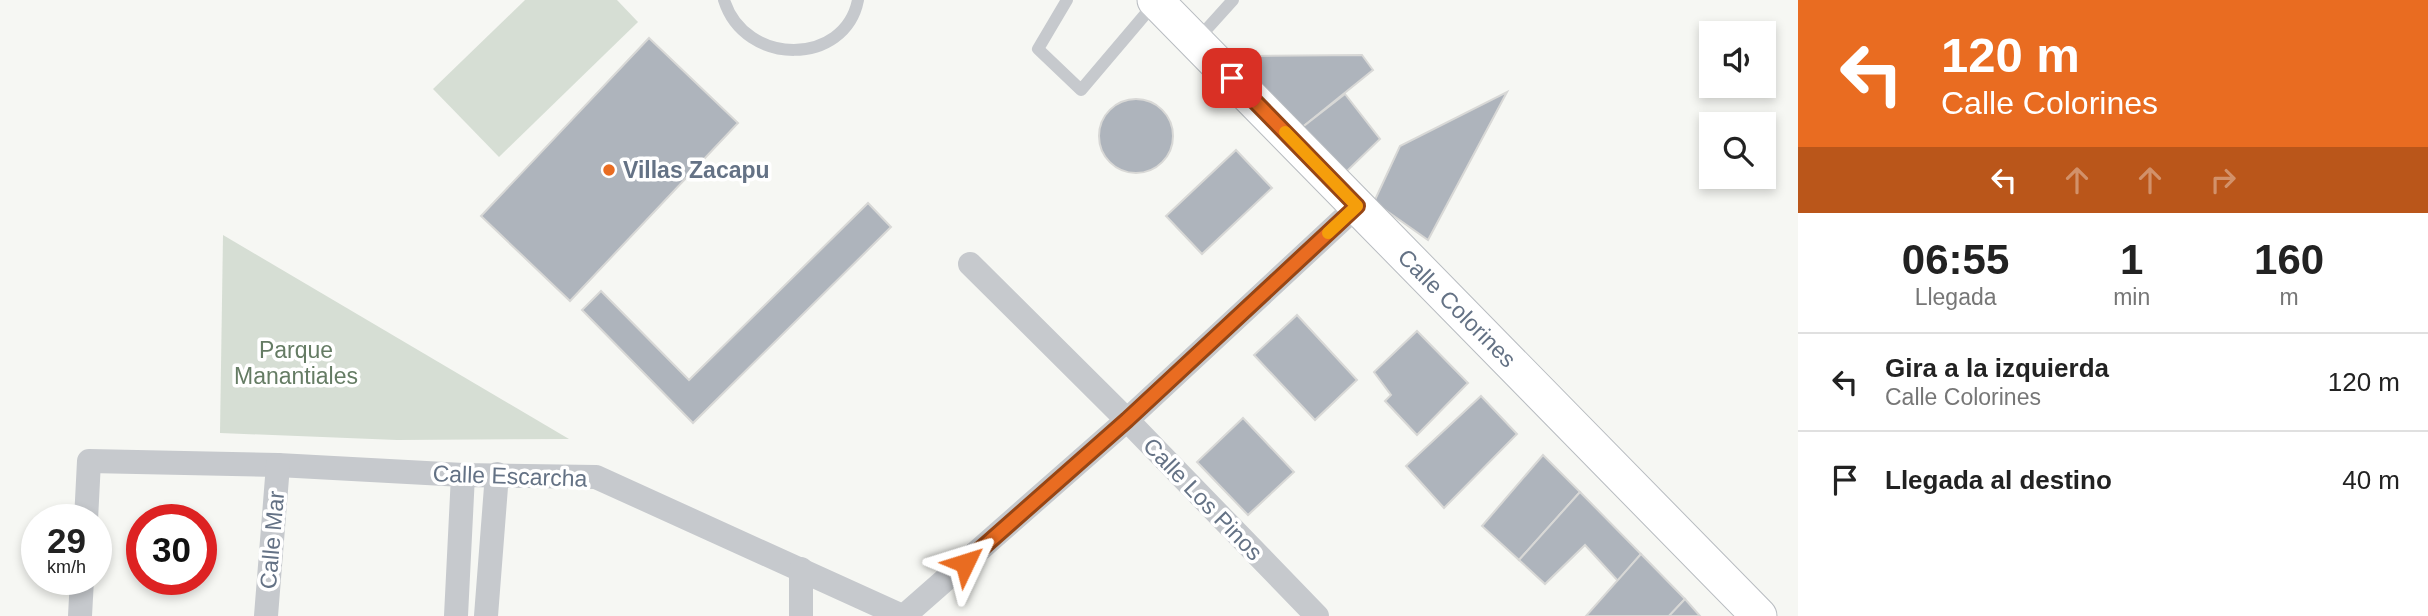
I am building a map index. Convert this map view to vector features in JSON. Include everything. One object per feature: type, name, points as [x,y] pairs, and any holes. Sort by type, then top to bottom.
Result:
[{"type":"main road","name":"Calle Colorines","points":[[1156,1],[1759,616]]},
{"type":"street","points":[[903,616],[1127,420],[1357,206]]},
{"type":"street","name":"Calle Los Pinos","points":[[970,264],[1127,420],[1317,616]]},
{"type":"street","name":"Calle Escarcha","points":[[87,504],[89,461],[278,465],[463,475],[596,477],[903,616]]},
{"type":"street","name":"Calle Mar","points":[[266,616],[278,465]]},
{"type":"street","points":[[486,616],[497,474]]},
{"type":"street","points":[[456,616],[463,475]]},
{"type":"street","points":[[801,569],[801,616]]},
{"type":"street","points":[[80,616],[81,595]]},
{"type":"lane","points":[[724,0],[728,12],[742,31],[761,44],[783,51],[807,50],[828,41],[845,26],[858,0]]},
{"type":"lane","points":[[1068,0],[1038,49],[1081,90],[1156,1]]},
{"type":"lane","points":[[1196,41],[1233,0]]},
{"type":"green space","points":[[525,0],[617,0],[638,22],[499,157],[433,89]]},
{"type":"green space","name":"Parque Manantiales","points":[[223,235],[569,439],[397,440],[220,433]]},
{"type":"building","name":"Villas Zacapu","points":[[649,38],[738,123],[570,301],[481,216]]},
{"type":"building","points":[[1362,55],[1373,70],[1300,129],[1253,80],[1253,56]]},
{"type":"building","points":[[1507,92],[1428,240],[1374,202],[1400,146]]},
{"type":"building","points":[[1345,94],[1380,139],[1347,171],[1300,129]]},
{"type":"building","points":[[1129,99],[1143,99],[1157,105],[1167,115],[1173,136],[1171,150],[1157,167],[1143,173],[1129,173],[1115,167],[1105,157],[1099,143],[1099,129],[1105,115],[1115,105]]},
{"type":"building","points":[[1236,150],[1272,188],[1202,254],[1166,216]]},
{"type":"building","points":[[868,203],[891,227],[693,423],[582,310],[601,291],[689,380]]},
{"type":"building","points":[[1297,315],[1357,380],[1315,420],[1254,355]]},
{"type":"building","points":[[1417,331],[1468,383],[1417,435],[1385,401],[1391,395],[1374,372]]},
{"type":"building","points":[[1481,396],[1517,434],[1444,508],[1406,466]]},
{"type":"building","points":[[1243,418],[1294,472],[1248,515],[1197,462]]},
{"type":"building","points":[[1543,455],[1580,492],[1519,560],[1482,526]]},
{"type":"building","points":[[1580,492],[1641,554],[1618,581],[1585,545],[1545,584],[1519,560]]},
{"type":"building","points":[[1641,554],[1685,599],[1669,616],[1586,616]]},
{"type":"building","points":[[1685,599],[1700,616],[1669,616]]},
{"type":"slow traffic","points":[[1285,132],[1357,206],[1328,233]]},
{"type":"place","name":"Villas Zacapu","points":[[609,170]]},
{"type":"route","points":[[965,563],[1127,420],[1357,206],[1232,78]]}]
